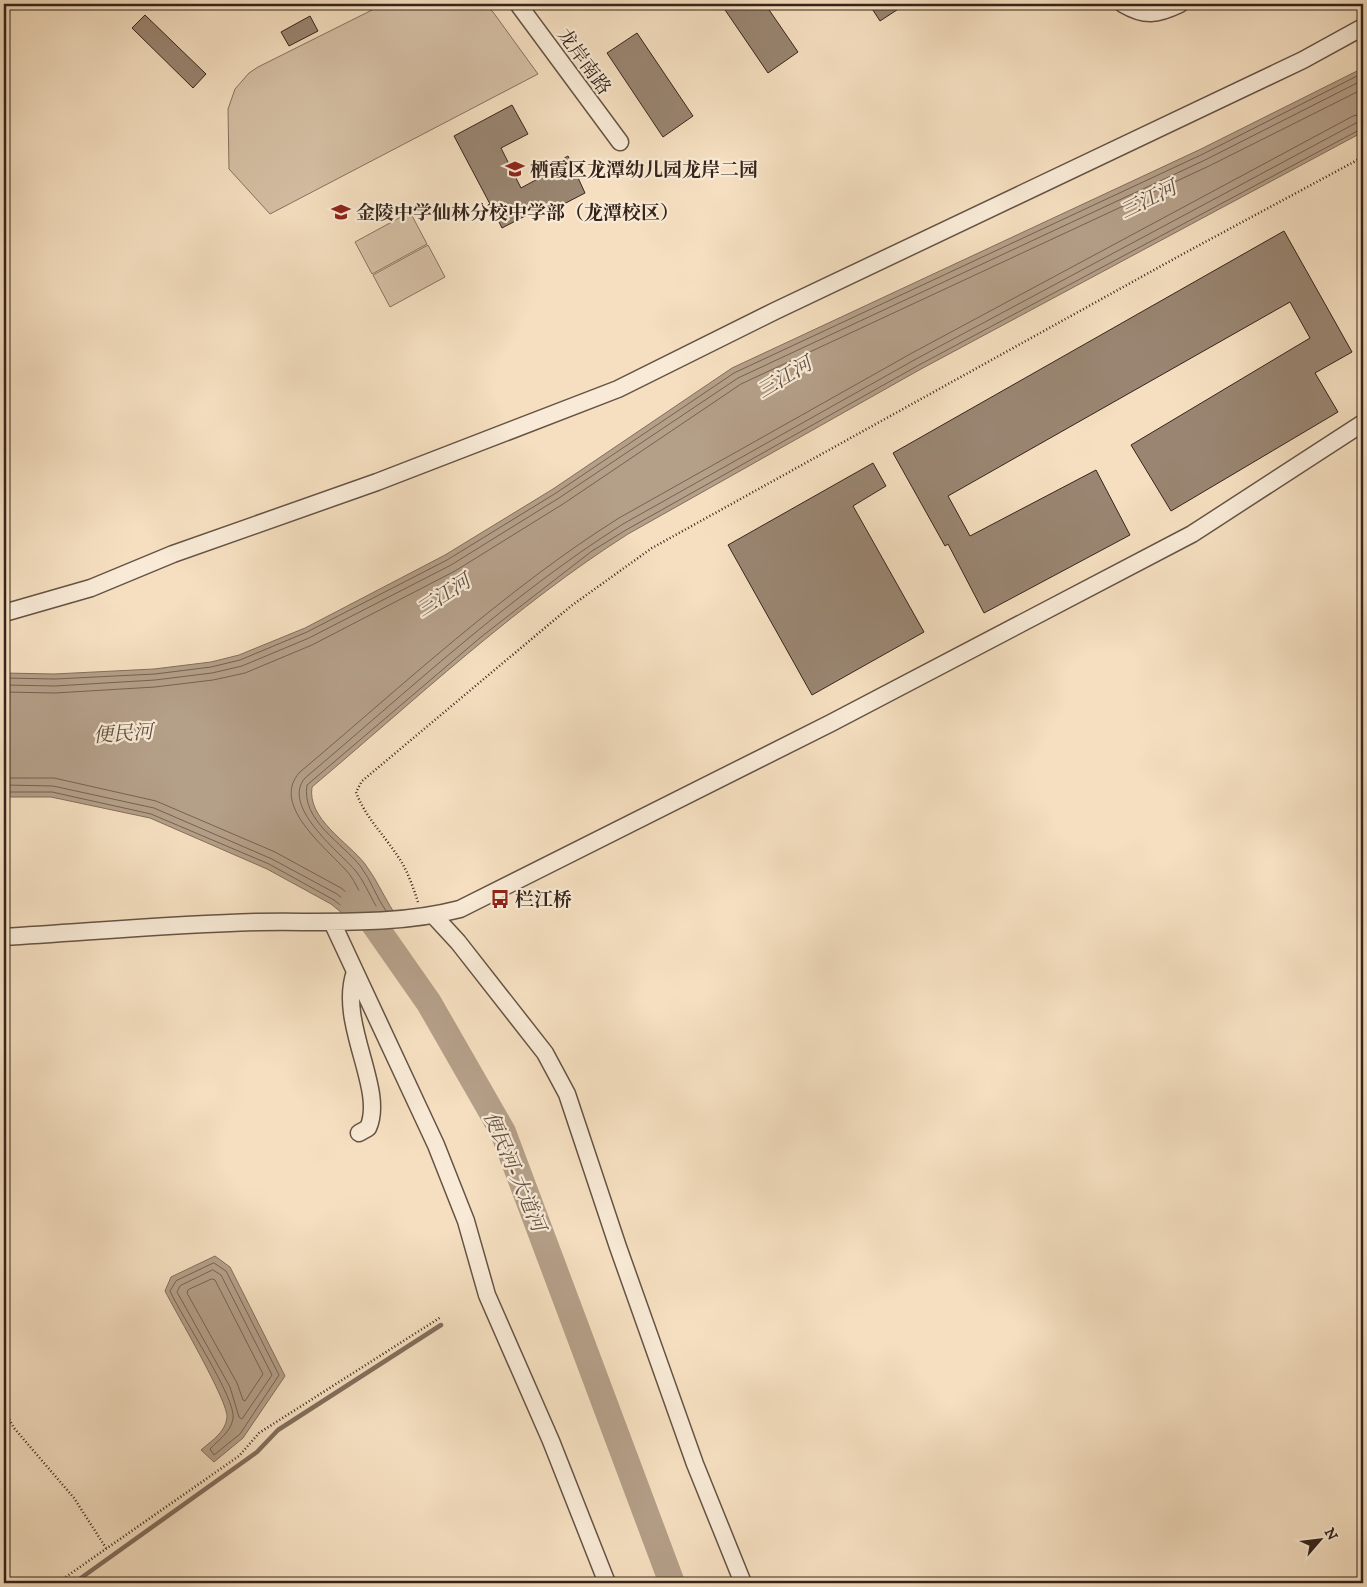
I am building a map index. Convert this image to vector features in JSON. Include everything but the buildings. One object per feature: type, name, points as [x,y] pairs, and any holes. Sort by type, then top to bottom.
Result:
[{"type":"street","name":"龙岸南路","points":[[518,4],[620,142]]},
{"type":"street","points":[[1123,4],[1140,14],[1164,12],[1180,4]]},
{"type":"street","points":[[4,613],[91,588],[173,554],[377,482],[618,389],[775,311],[1303,60],[1363,27]]},
{"type":"street","points":[[4,937],[257,922],[336,922],[427,917],[460,909],[831,724],[1192,534],[1363,423]]},
{"type":"street","points":[[427,917],[458,942],[545,1053],[568,1094],[618,1247],[692,1455],[743,1583]]},
{"type":"street","points":[[336,922],[355,972],[436,1145],[466,1221],[487,1296],[552,1441],[607,1583]]},
{"type":"street","points":[[355,972],[350,985],[350,1004],[372,1110],[368,1128],[358,1133]]},
{"type":"path","points":[[427,917],[418,904],[408,874],[360,804],[356,792],[362,781],[571,606],[652,548],[1181,255],[1363,157]]},
{"type":"path","points":[[57,1583],[240,1456],[259,1433],[441,1317]]},
{"type":"path","points":[[4,1410],[14,1428],[74,1498],[106,1548]]},
{"type":"shaded area","points":[[384,4],[484,4],[493,12],[538,74],[270,214],[229,169],[228,109],[235,89],[249,73],[258,67]]},
{"type":"shaded area","points":[[410,212],[427,244],[372,274],[355,242]]},
{"type":"shaded area","points":[[428,245],[445,277],[390,307],[373,275]]},
{"type":"water","points":[[1363,68],[1363,132],[921,369],[628,534],[545,592],[466,655],[312,787],[312,799],[322,820],[365,864],[399,920],[353,922],[331,904],[267,869],[150,818],[51,797],[4,797],[4,673],[54,674],[154,669],[211,662],[239,655],[305,628],[445,555],[553,489],[732,368],[1201,149]]},
{"type":"water","points":[[215,1256],[230,1267],[285,1376],[243,1438],[214,1462],[201,1450],[224,1428],[227,1418],[226,1409],[165,1291],[171,1277]]},
{"type":"waterway","name":"便民河-大道河","points":[[353,902],[371,920],[429,1003],[503,1132],[672,1583]]},
{"type":"waterway","points":[[74,1583],[257,1452],[278,1430],[441,1325]]},
{"type":"place","name":"栖霞区龙潭幼儿园龙岸二园","points":[[515,169]]},
{"type":"place","name":"金陵中学仙林分校中学部（龙潭校区）","points":[[341,212]]},
{"type":"place","name":"栏江桥","points":[[500,899]]},
{"type":"water label","name":"三江河","points":[[1148,199]]},
{"type":"water label","name":"三江河","points":[[784,377]]},
{"type":"water label","name":"三江河","points":[[443,595]]},
{"type":"water label","name":"便民河","points":[[123,733]]}]
